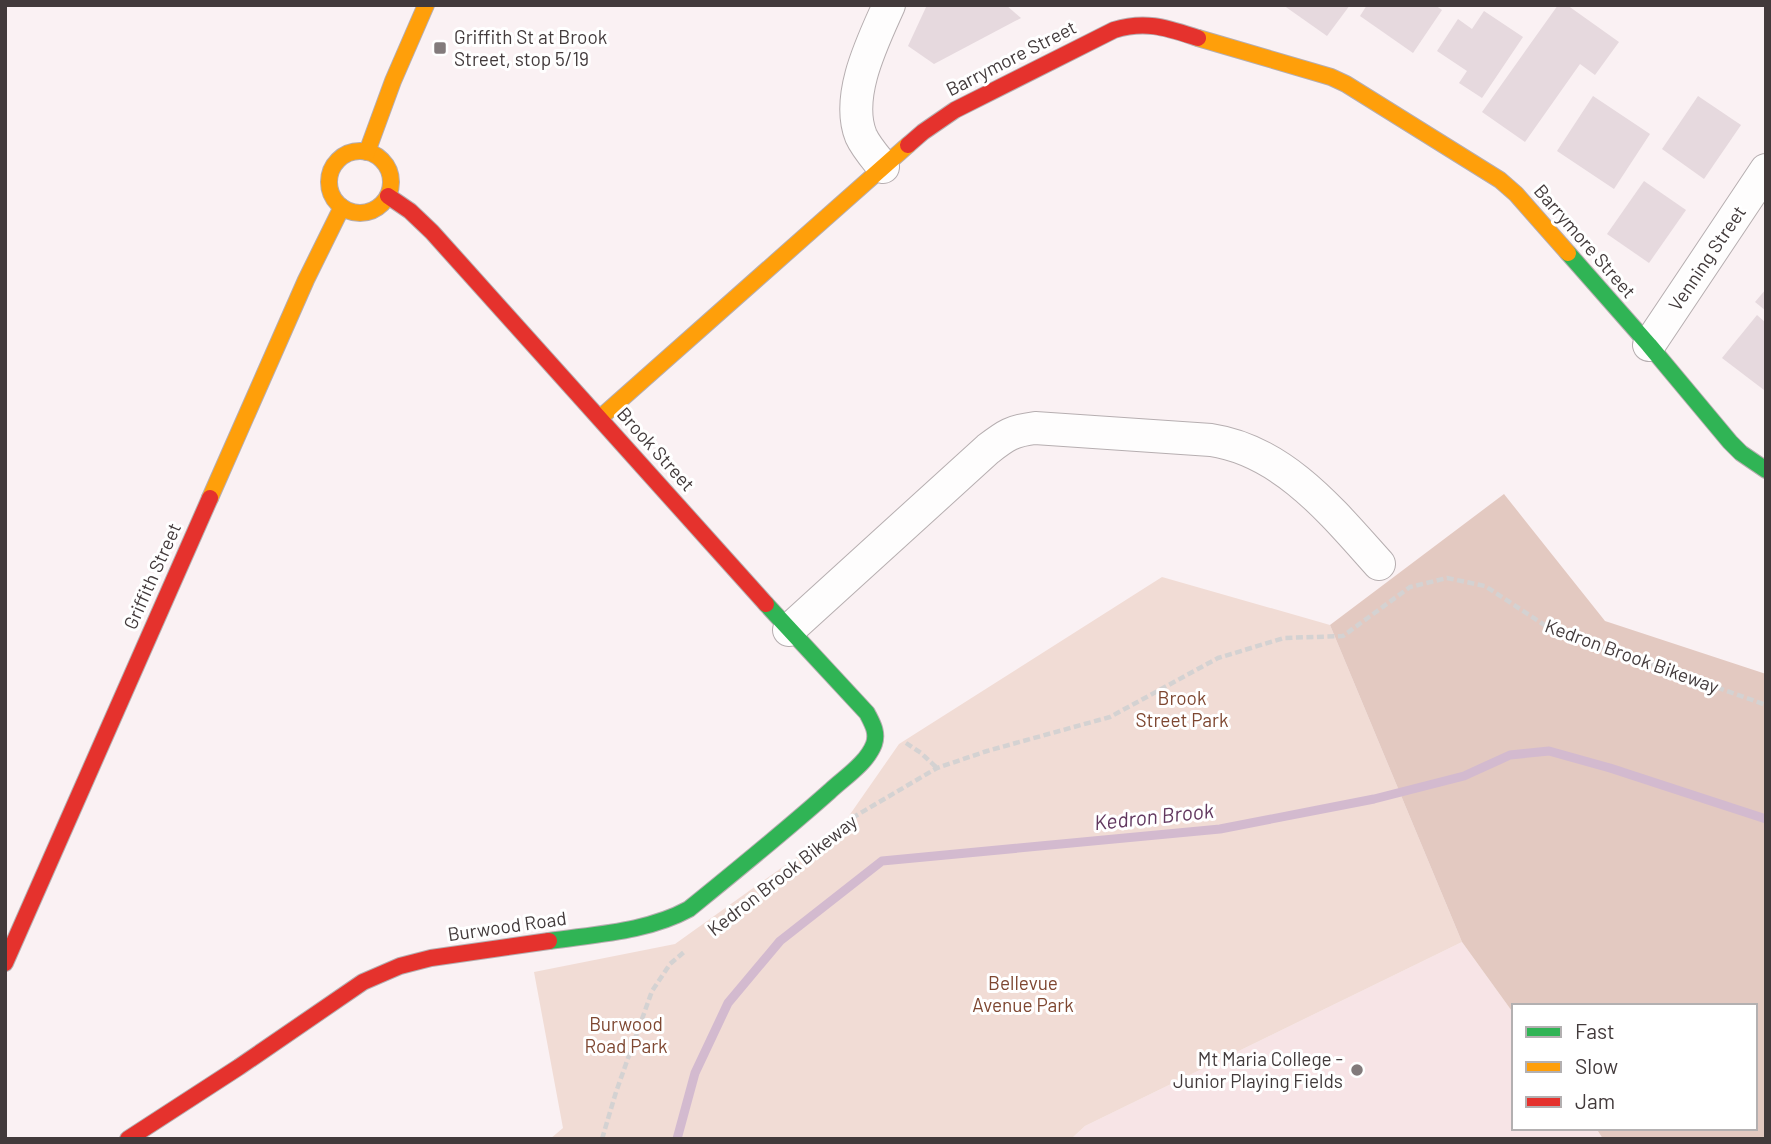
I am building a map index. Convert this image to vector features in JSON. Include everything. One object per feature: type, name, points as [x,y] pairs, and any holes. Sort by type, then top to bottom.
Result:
[{"type":"street","points":[[367,152],[393,81],[426,5]]},
{"type":"street","points":[[883,167],[860,134],[857,106],[858,90],[867,56],[889,5]]},
{"type":"street","name":"Barrymore Street","points":[[600,418],[937,122],[955,110],[1114,30],[1136,24],[1159,26],[1331,77],[1500,180],[1531,209],[1730,442],[1766,470]]},
{"type":"street","points":[[356,151],[367,152],[383,161],[391,177],[391,187],[388,196],[376,209],[368,213],[350,212],[335,200],[330,190],[332,169],[346,155],[356,151]]},
{"type":"street","name":"Venning Street","points":[[1649,345],[1766,170]]},
{"type":"street","name":"Brook Street","points":[[388,196],[406,208],[432,232],[789,630],[867,713],[875,729],[874,741]]},
{"type":"street","name":"Griffith Street","points":[[5,963],[300,292],[342,207]]},
{"type":"street","points":[[789,630],[988,449],[1007,435],[1035,428],[1211,440],[1250,450],[1293,477],[1313,494],[1379,564]]},
{"type":"street","name":"Burwood Road","points":[[128,1139],[363,982],[401,966],[431,958],[644,927],[671,919],[689,909],[799,819],[852,771],[869,752],[874,741]]},
{"type":"path","name":"Kedron Brook Bikeway","points":[[844,823],[937,768],[987,751],[1110,717],[1218,658],[1284,638],[1343,636],[1410,587],[1447,578],[1485,586],[1546,626],[1592,645],[1766,705]]},
{"type":"path","name":"Kedron Brook Bikeway","points":[[602,1139],[652,991],[670,964],[688,948]]},
{"type":"shaded area","points":[[1504,494],[1605,621],[1766,674],[1766,1139],[1603,1139],[1597,1130],[1757,1130],[1757,1004],[1512,1004],[1512,1011],[1462,942],[1330,625]]},
{"type":"shaded area","name":"Mt Maria College - Junior Playing Fields","points":[[1462,942],[1512,1011],[1512,1130],[1597,1130],[1603,1139],[1071,1139],[1085,1126]]},
{"type":"green space","points":[[1162,577],[1330,625],[1462,942],[1085,1126],[1071,1139],[550,1139],[563,1128],[534,972],[675,944],[844,823],[899,744]]},
{"type":"building","points":[[927,5],[1006,5],[1021,18],[934,64],[908,46]]},
{"type":"building","points":[[1283,5],[1350,5],[1327,36]]},
{"type":"building","points":[[1367,5],[1435,5],[1442,10],[1413,53],[1360,16]]},
{"type":"building","points":[[1558,5],[1567,5],[1619,42],[1595,75],[1580,64],[1525,142],[1482,112]]},
{"type":"building","points":[[1484,11],[1523,37],[1482,98],[1459,83],[1467,71],[1437,51],[1458,19],[1472,29]]},
{"type":"building","points":[[1593,96],[1650,134],[1614,189],[1557,151]]},
{"type":"building","points":[[1698,96],[1741,125],[1704,179],[1662,149]]},
{"type":"building","points":[[1644,181],[1686,210],[1649,263],[1607,234]]},
{"type":"building","points":[[1766,289],[1766,311],[1755,302]]},
{"type":"building","points":[[1757,315],[1766,323],[1764,390],[1722,358]]},
{"type":"waterway","name":"Kedron Brook","points":[[677,1139],[695,1073],[728,1003],[780,941],[882,861],[1220,829],[1374,799],[1464,776],[1510,755],[1549,751],[1766,819]]},
{"type":"traffic: fast","points":[[1568,253],[1730,442],[1766,470]]},
{"type":"traffic: fast","points":[[549,941],[639,927],[673,917],[689,909],[849,775],[871,751],[875,736],[867,713],[766,604]]},
{"type":"traffic: slow","points":[[367,152],[393,81],[426,5]]},
{"type":"traffic: slow","points":[[1198,38],[1331,77],[1346,84],[1500,180],[1516,194],[1568,253]]},
{"type":"traffic: slow","points":[[600,418],[908,145]]},
{"type":"traffic: slow","points":[[360,151],[382,160],[391,182],[382,204],[360,213],[338,204],[329,182],[338,160],[360,151]]},
{"type":"traffic: slow","points":[[210,498],[306,280],[342,207]]},
{"type":"traffic: jam","points":[[908,145],[955,110],[1114,30],[1146,26],[1166,28],[1198,38]]},
{"type":"traffic: jam","points":[[388,196],[410,211],[432,232],[766,604]]},
{"type":"traffic: jam","points":[[5,963],[210,498]]},
{"type":"traffic: jam","points":[[128,1139],[363,982],[400,966],[431,958],[549,941]]},
{"type":"place","name":"Griffith St at Brook Street, stop 5/19","points":[[440,48]]},
{"type":"place","name":"Mt Maria College - Junior Playing Fields","points":[[1357,1070]]},
{"type":"park label","name":"Brook Street Park","points":[[1182,709]]},
{"type":"park label","name":"Bellevue Avenue Park","points":[[1023,994]]},
{"type":"park label","name":"Burwood Road Park","points":[[626,1035]]}]
